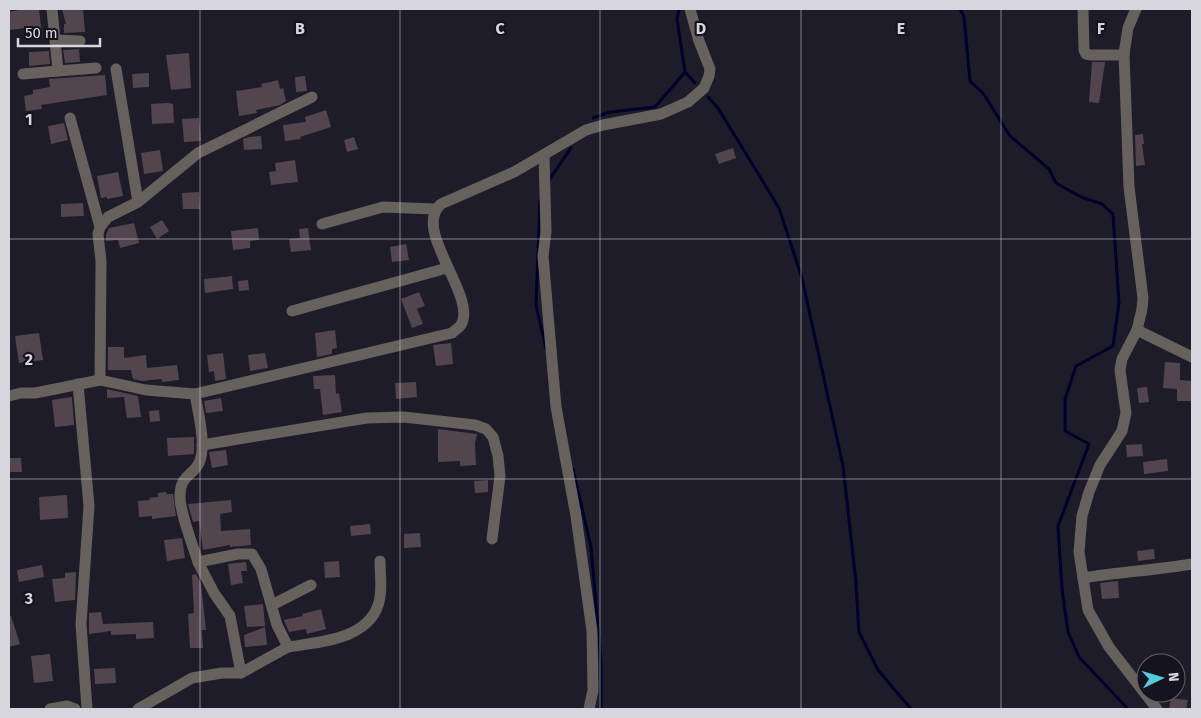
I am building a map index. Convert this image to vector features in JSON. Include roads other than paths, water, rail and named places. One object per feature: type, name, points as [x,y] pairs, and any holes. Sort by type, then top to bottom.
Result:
[{"type":"street","points":[[52,9],[58,71]]},
{"type":"street","points":[[9,396],[100,380],[146,390],[195,394],[452,333],[460,327],[463,320],[463,305],[432,221],[435,209],[441,204],[514,172],[595,126],[661,114],[688,102],[704,88],[710,69],[698,41],[690,9]]},
{"type":"street","points":[[1083,9],[1084,50],[1086,54],[1124,54]]},
{"type":"street","points":[[1136,9],[1128,28],[1124,54],[1129,187],[1143,298],[1142,309],[1137,330],[1122,359],[1120,370],[1126,413],[1122,431],[1100,465],[1082,516],[1079,552],[1088,610],[1109,647],[1157,709]]},
{"type":"street","points":[[56,40],[80,41]]},
{"type":"street","points":[[23,74],[96,68]]},
{"type":"street","points":[[116,69],[138,202]]},
{"type":"street","points":[[100,380],[101,260],[98,234],[100,227],[108,217],[138,202],[198,153],[312,97]]},
{"type":"street","points":[[70,118],[100,227]]},
{"type":"street","points":[[544,155],[546,232],[543,256],[556,406],[576,516],[592,631],[593,690],[589,709]]},
{"type":"street","points":[[322,224],[383,207],[435,209]]},
{"type":"street","points":[[292,311],[448,268]]},
{"type":"street","points":[[1137,330],[1192,357]]},
{"type":"street","points":[[78,384],[89,506],[80,624],[87,709]]},
{"type":"street","points":[[195,394],[202,445],[199,462],[183,479],[180,496],[198,562],[214,593],[230,616],[241,673]]},
{"type":"street","points":[[202,445],[367,418],[404,417],[475,425],[486,429],[493,437],[498,456],[500,476],[492,539]]},
{"type":"street","points":[[198,562],[238,554],[252,554],[261,569],[277,625],[288,647]]},
{"type":"street","points":[[138,709],[192,678],[222,673],[241,673],[288,647],[334,640],[361,628],[374,615],[380,597],[380,561]]},
{"type":"street","points":[[1083,578],[1192,564]]},
{"type":"street","points":[[272,605],[311,585]]},
{"type":"street","points":[[53,709],[66,706],[75,709]]},
{"type":"waterway","points":[[679,9],[677,19],[685,72],[695,83]]},
{"type":"waterway","points":[[960,9],[964,17],[970,81],[983,93],[1010,136],[1049,169],[1056,183],[1081,197],[1102,204],[1113,214],[1119,303],[1113,346],[1076,366],[1065,399],[1065,431],[1089,444],[1058,526],[1062,589],[1068,632],[1079,657],[1128,709]]},
{"type":"waterway","points":[[593,118],[610,112],[655,107],[685,72]]},
{"type":"waterway","points":[[708,97],[718,108],[779,208],[802,278],[843,466],[856,583],[859,632],[878,670],[911,709]]},
{"type":"waterway","points":[[549,180],[571,148]]},
{"type":"waterway","points":[[540,201],[536,305],[546,349]]},
{"type":"waterway","points":[[573,469],[591,547],[601,662],[601,709]]}]
